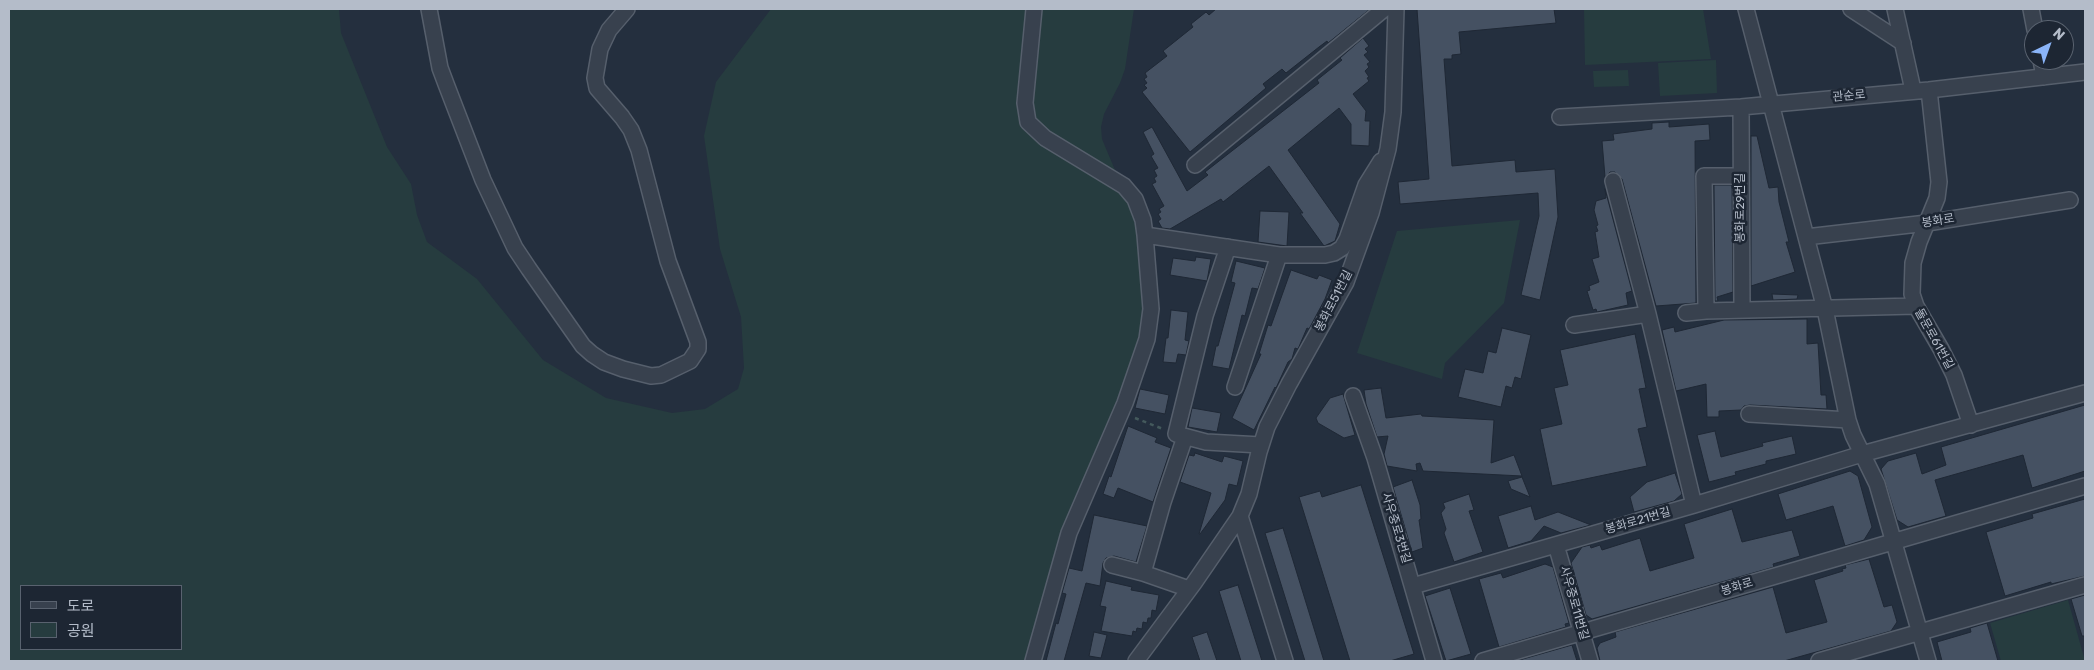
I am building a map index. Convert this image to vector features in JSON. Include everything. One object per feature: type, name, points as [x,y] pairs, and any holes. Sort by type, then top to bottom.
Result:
[{"type":"street","points":[[429,9],[436,52],[446,84],[483,180],[520,255],[583,346],[604,362],[650,376],[661,375],[690,361],[698,349],[698,342],[668,262],[634,137],[622,117],[597,88],[595,78],[600,49],[609,30],[627,9]]},
{"type":"street","points":[[1033,661],[1069,533],[1122,412],[1139,365],[1150,324],[1150,291],[1145,235],[1139,207],[1131,192],[1045,138],[1028,122],[1025,103],[1034,9]]},
{"type":"street","points":[[1195,165],[1384,9]]},
{"type":"street","name":"봉화로51번길","points":[[1136,661],[1240,516],[1249,494],[1261,445],[1281,399],[1346,282],[1371,213],[1388,149],[1393,112],[1396,9]]},
{"type":"street","points":[[1746,9],[1825,309],[1848,420],[1877,484],[1928,661]]},
{"type":"street","points":[[1852,9],[1903,43]]},
{"type":"street","points":[[1895,9],[1903,43],[1921,90],[1939,182],[1937,198],[1927,223]]},
{"type":"street","points":[[2043,70],[2044,77]]},
{"type":"street","name":"관순로","points":[[1770,104],[2085,72]]},
{"type":"street","points":[[1560,117],[1770,104]]},
{"type":"street","name":"봉화로29번길","points":[[1741,107],[1742,310]]},
{"type":"street","name":"봉화로51번길","points":[[1145,235],[1279,255],[1325,255],[1334,253],[1342,248],[1347,239],[1366,185],[1388,149]]},
{"type":"street","points":[[1706,311],[1704,176],[1741,176]]},
{"type":"street","points":[[1613,181],[1648,314],[1694,505]]},
{"type":"street","name":"봉화로","points":[[1806,237],[1927,223],[2070,200]]},
{"type":"street","name":"돌문로61번길","points":[[1927,223],[1919,242],[1914,263],[1912,294],[1916,306],[1942,349],[1954,375],[1971,425]]},
{"type":"street","points":[[1143,573],[1180,435],[1205,316],[1228,247]]},
{"type":"street","points":[[1235,388],[1279,255]]},
{"type":"street","points":[[1686,313],[1916,306]]},
{"type":"street","points":[[1574,325],[1648,314]]},
{"type":"street","points":[[1862,454],[2085,393]]},
{"type":"street","name":"사우중로3번길","points":[[1353,396],[1375,458],[1434,661]]},
{"type":"street","points":[[1749,414],[1848,420]]},
{"type":"street","points":[[1180,435],[1206,442],[1261,445]]},
{"type":"street","name":"봉화로21번길","points":[[1413,586],[1694,505],[1862,454]]},
{"type":"street","name":"봉화로","points":[[1483,661],[2085,486]]},
{"type":"street","points":[[1240,516],[1285,661]]},
{"type":"street","name":"사우중로11번길","points":[[1556,545],[1590,661]]},
{"type":"street","points":[[1112,565],[1143,573],[1189,589]]},
{"type":"street","points":[[1819,661],[2085,586]]},
{"type":"path","points":[[1122,412],[1180,435]]},
{"type":"green space","points":[[9,9],[339,9],[341,33],[387,147],[411,184],[417,215],[427,242],[477,279],[543,360],[606,398],[672,413],[705,409],[738,389],[744,368],[741,317],[720,249],[704,136],[716,82],[771,9],[1134,9],[1125,69],[1104,114],[1101,127],[1102,139],[1136,220],[1147,292],[1141,342],[1028,661],[9,661]]},
{"type":"green space","points":[[1584,9],[1703,9],[1711,59],[1585,65]]},
{"type":"green space","points":[[1716,60],[1717,93],[1660,96],[1658,63]]},
{"type":"green space","points":[[1628,70],[1629,86],[1594,87],[1593,71]]},
{"type":"green space","points":[[1520,220],[1504,303],[1445,363],[1442,379],[1357,353],[1397,231]]},
{"type":"green space","points":[[2068,600],[2085,661],[2001,661],[1990,623]]},
{"type":"building","points":[[1216,9],[1370,9],[1328,43],[1327,41],[1286,73],[1282,69],[1263,84],[1266,88],[1190,152],[1142,92],[1147,88],[1144,85],[1147,83],[1144,79],[1147,77],[1145,73],[1167,56],[1163,51],[1193,27],[1191,24],[1206,12],[1209,15]]},
{"type":"building","points":[[1417,9],[1554,9],[1556,23],[1459,32],[1461,54],[1452,55],[1452,59],[1444,59],[1452,166],[1515,160],[1516,172],[1555,169],[1558,217],[1540,300],[1521,295],[1539,216],[1538,193],[1400,204],[1398,182],[1429,179]]},
{"type":"building","points":[[1363,38],[1369,46],[1365,49],[1368,52],[1364,55],[1370,62],[1367,64],[1369,67],[1365,71],[1369,81],[1353,94],[1366,111],[1365,121],[1370,121],[1369,146],[1351,145],[1351,124],[1339,108],[1288,150],[1340,224],[1335,241],[1324,246],[1269,166],[1223,202],[1221,199],[1170,229],[1162,228],[1158,221],[1161,219],[1158,214],[1161,212],[1159,209],[1164,206],[1152,184],[1156,182],[1154,178],[1157,176],[1154,170],[1158,168],[1151,156],[1154,154],[1143,132],[1152,127],[1187,191],[1208,175],[1205,172],[1319,83],[1317,80],[1342,60],[1340,58]]},
{"type":"building","points":[[1669,122],[1669,127],[1709,124],[1710,140],[1695,141],[1696,303],[1656,306],[1622,179],[1615,172],[1610,172],[1605,177],[1602,141],[1614,140],[1613,134],[1652,129],[1652,123]]},
{"type":"building","points":[[1751,136],[1757,136],[1769,188],[1778,187],[1779,202],[1789,242],[1786,242],[1795,272],[1751,286]]},
{"type":"building","points":[[1714,185],[1732,185],[1733,292],[1717,297],[1718,301],[1715,301]]},
{"type":"building","points":[[1605,189],[1632,291],[1626,293],[1628,305],[1597,312],[1596,309],[1593,310],[1587,291],[1590,290],[1589,286],[1599,282],[1592,259],[1599,257],[1595,232],[1598,231],[1596,226],[1598,225],[1594,210],[1596,201],[1606,198]]},
{"type":"building","points":[[1260,211],[1289,212],[1287,246],[1258,242]]},
{"type":"building","points":[[1196,257],[1211,259],[1207,281],[1170,275],[1173,258],[1195,261]]},
{"type":"building","points":[[1236,261],[1265,268],[1258,289],[1252,288],[1245,316],[1242,315],[1229,369],[1212,366],[1235,283],[1231,282]]},
{"type":"building","points":[[1291,270],[1317,279],[1319,275],[1332,280],[1325,299],[1309,329],[1307,328],[1298,349],[1295,348],[1292,359],[1288,362],[1254,430],[1232,418],[1261,354],[1259,354],[1268,325],[1271,326]]},
{"type":"building","points":[[1772,294],[1798,295],[1797,299],[1773,300]]},
{"type":"building","points":[[1171,310],[1188,312],[1185,340],[1189,341],[1186,355],[1178,354],[1176,363],[1163,362]]},
{"type":"building","points":[[1807,319],[1807,344],[1818,343],[1821,395],[1826,395],[1827,409],[1750,405],[1744,406],[1741,410],[1719,411],[1719,417],[1707,417],[1706,384],[1676,391],[1662,330],[1674,327],[1675,332],[1724,320]]},
{"type":"building","points":[[1502,328],[1531,335],[1521,379],[1515,377],[1512,388],[1506,386],[1501,407],[1458,397],[1465,369],[1483,373],[1488,351],[1496,353]]},
{"type":"building","points":[[1635,334],[1646,388],[1639,389],[1647,427],[1638,429],[1647,466],[1552,486],[1540,429],[1562,424],[1554,388],[1568,385],[1560,350]]},
{"type":"building","points":[[1381,388],[1386,418],[1421,414],[1422,416],[1494,420],[1491,463],[1514,455],[1522,476],[1423,471],[1420,463],[1416,464],[1417,471],[1387,466],[1384,454],[1388,436],[1377,437],[1366,404],[1364,390]]},
{"type":"building","points":[[1140,389],[1169,395],[1165,414],[1135,408]]},
{"type":"building","points":[[1343,394],[1355,435],[1344,438],[1318,423],[1316,418],[1330,398]]},
{"type":"building","points":[[2085,405],[2085,471],[2032,488],[2023,455],[1935,480],[1946,516],[1908,527],[1897,520],[1881,469],[1888,461],[1916,453],[1922,474],[1946,465],[1941,447]]},
{"type":"building","points":[[1192,408],[1221,413],[1217,432],[1188,427]]},
{"type":"building","points":[[1128,426],[1157,438],[1155,442],[1171,448],[1153,502],[1118,488],[1114,498],[1103,494],[1109,476],[1111,477]]},
{"type":"building","points":[[1715,431],[1721,457],[1763,446],[1762,443],[1792,436],[1796,454],[1766,461],[1766,464],[1735,472],[1736,475],[1709,482],[1697,435]]},
{"type":"building","points":[[1195,453],[1222,462],[1224,456],[1243,461],[1237,486],[1229,484],[1225,500],[1200,534],[1211,493],[1180,482],[1189,455],[1194,456]]},
{"type":"building","points":[[1850,471],[1858,476],[1872,527],[1864,540],[1845,546],[1833,506],[1786,520],[1778,494]]},
{"type":"building","points":[[1675,473],[1682,494],[1674,501],[1634,512],[1630,497],[1647,482]]},
{"type":"building","points":[[1522,477],[1530,497],[1511,489],[1508,481]]},
{"type":"building","points":[[1412,480],[1420,505],[1421,519],[1419,520],[1423,548],[1412,552],[1393,487]]},
{"type":"building","points":[[1361,485],[1414,654],[1390,661],[1350,661],[1299,497],[1320,491],[1322,497]]},
{"type":"building","points":[[1469,494],[1474,510],[1469,511],[1483,552],[1454,562],[1444,533],[1446,529],[1441,513],[1445,508],[1443,503]]},
{"type":"building","points":[[2085,499],[2085,576],[2051,584],[2051,582],[2005,596],[1986,532],[2033,518],[2032,514]]},
{"type":"building","points":[[1531,506],[1535,520],[1558,512],[1591,525],[1561,533],[1544,526],[1531,541],[1508,548],[1498,516]]},
{"type":"building","points":[[1732,509],[1742,542],[1792,530],[1800,556],[1773,564],[1774,567],[1592,619],[1586,615],[1571,563],[1582,547],[1590,545],[1591,548],[1600,545],[1602,550],[1640,538],[1650,571],[1694,558],[1684,524]]},
{"type":"building","points":[[1094,515],[1147,526],[1136,562],[1114,556],[1106,558],[1103,563],[1100,586],[1086,583],[1064,661],[1046,661],[1066,594],[1062,593],[1069,568],[1082,571]]},
{"type":"building","points":[[1283,528],[1324,661],[1305,661],[1265,533]]},
{"type":"building","points":[[1869,559],[1884,607],[1892,605],[1897,622],[1891,631],[1784,661],[1600,661],[1597,648],[1600,643],[1616,637],[1615,632],[1773,587],[1786,633],[1827,622],[1814,580],[1843,571],[1842,569],[1846,568],[1845,565]]},
{"type":"building","points":[[1545,564],[1553,567],[1569,623],[1565,624],[1566,627],[1499,647],[1479,579],[1501,573],[1503,578]]},
{"type":"building","points":[[1106,581],[1132,587],[1131,590],[1159,595],[1156,611],[1152,610],[1151,618],[1148,618],[1147,623],[1143,622],[1142,629],[1137,628],[1136,632],[1133,631],[1132,636],[1101,631],[1106,607],[1100,606]]},
{"type":"building","points":[[1238,585],[1262,661],[1241,661],[1219,591]]},
{"type":"building","points":[[1450,588],[1471,654],[1446,661],[1425,596]]},
{"type":"building","points":[[2085,595],[2085,636],[2082,636],[2071,599]]},
{"type":"building","points":[[1987,623],[1998,661],[1942,661],[1937,642],[1971,632],[1970,628]]},
{"type":"building","points":[[1094,632],[1107,635],[1101,658],[1089,656]]},
{"type":"building","points":[[1207,632],[1217,661],[1200,661],[1192,637]]},
{"type":"building","points":[[1572,645],[1577,661],[1516,661]]}]
